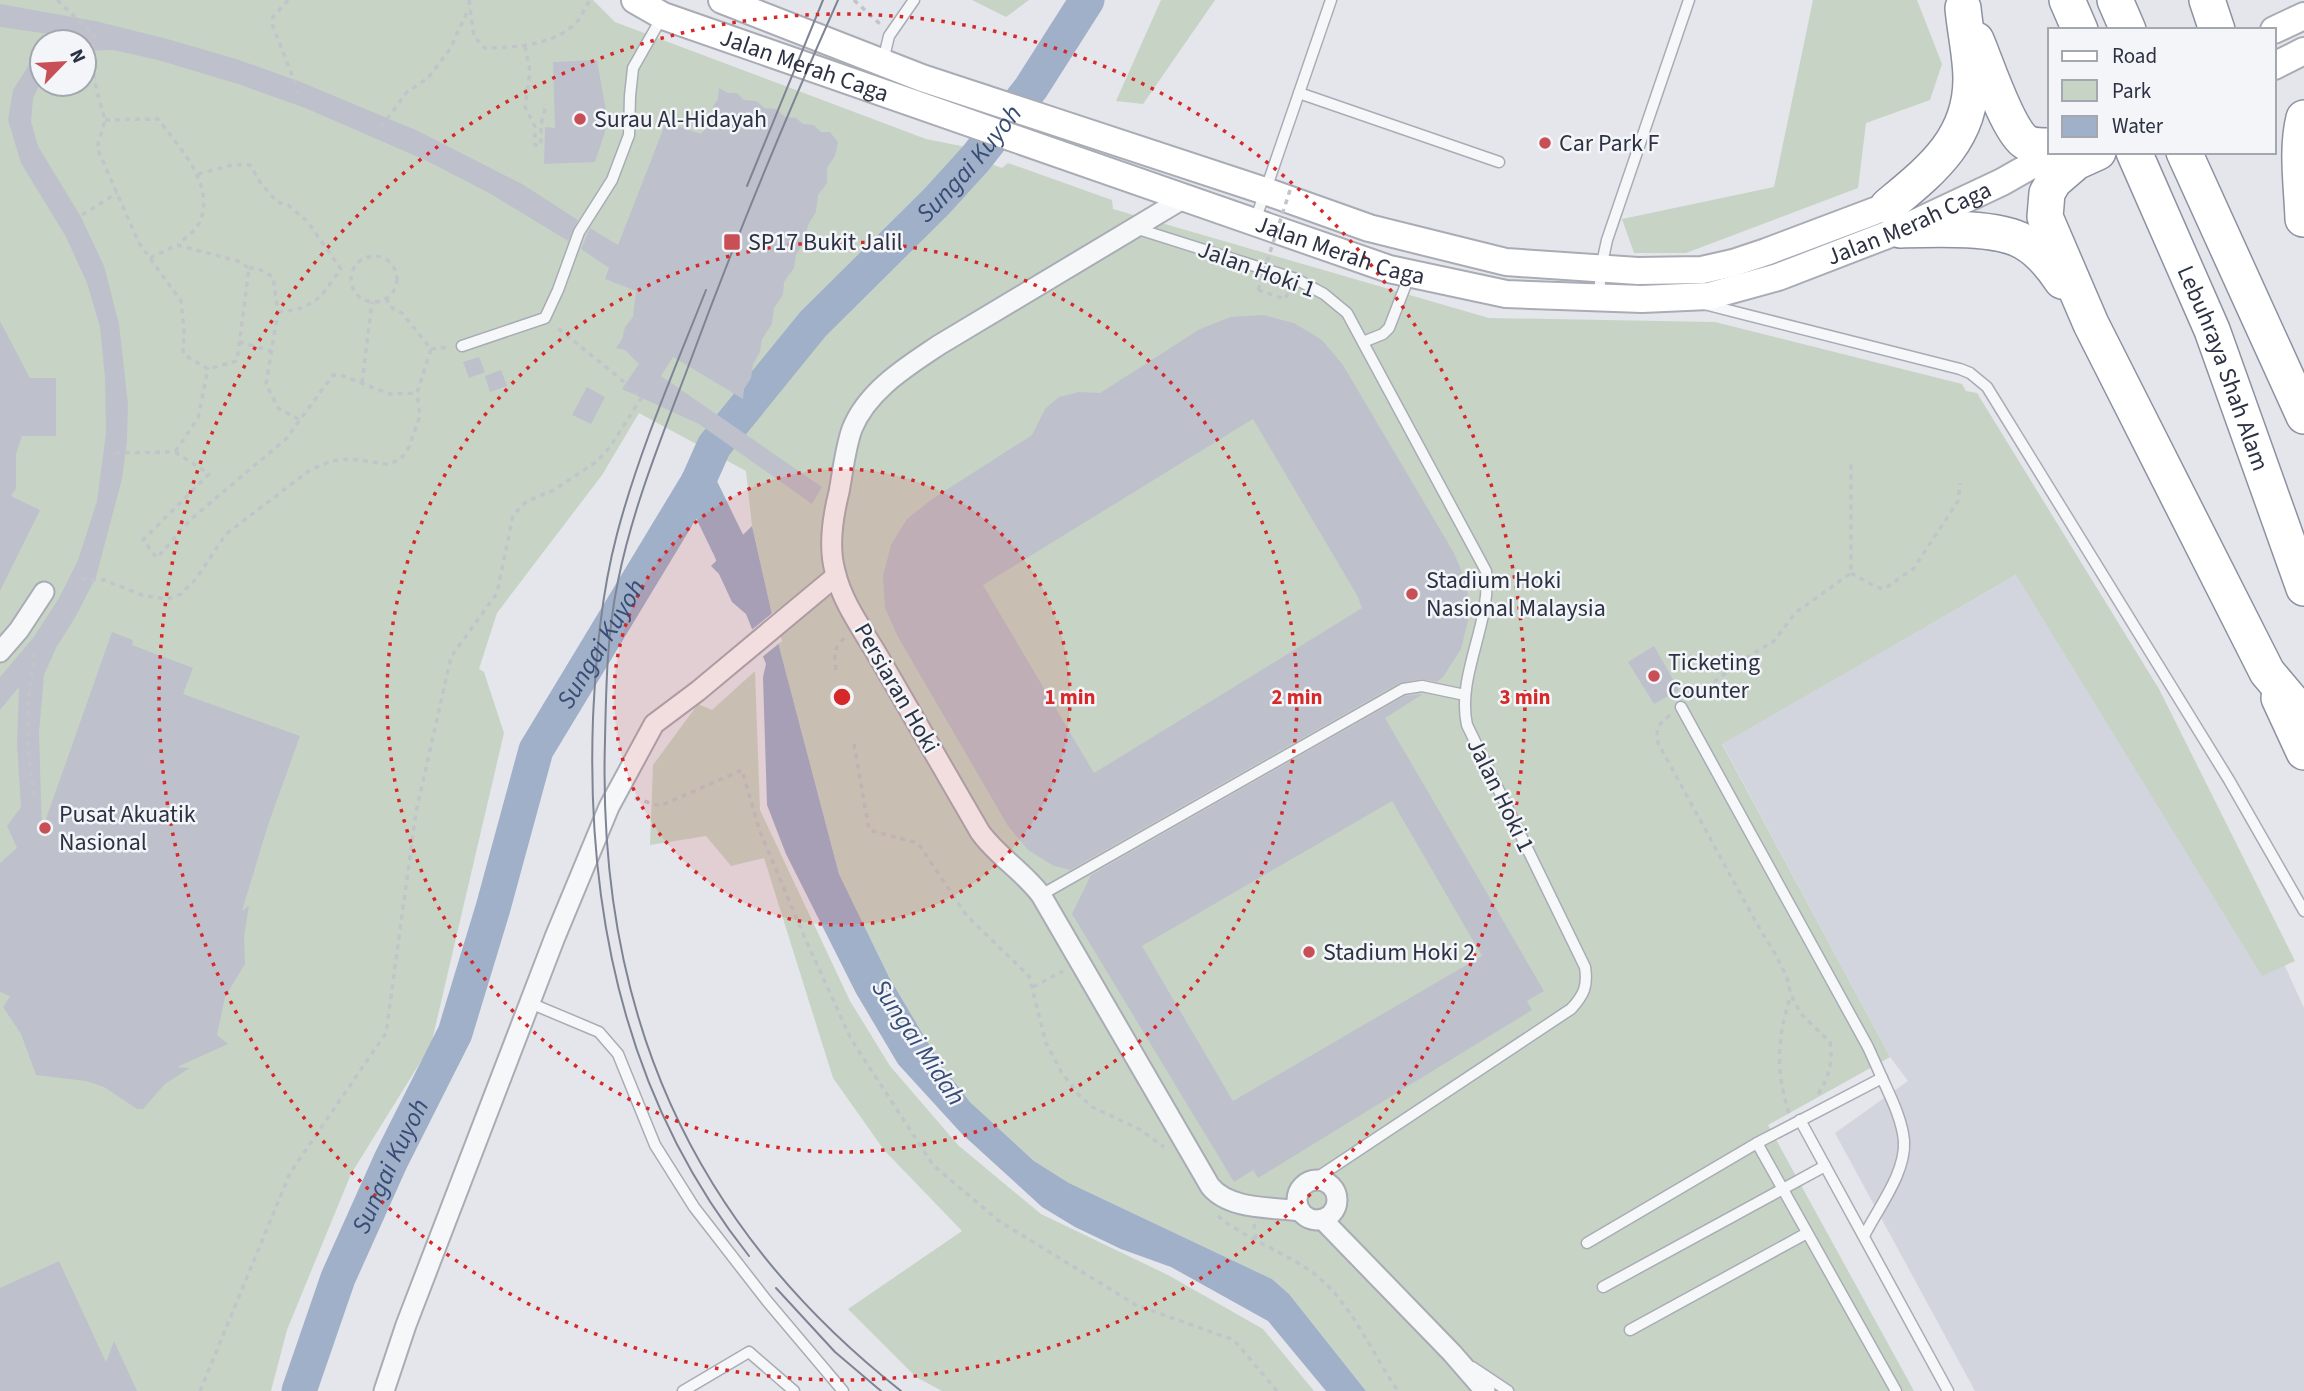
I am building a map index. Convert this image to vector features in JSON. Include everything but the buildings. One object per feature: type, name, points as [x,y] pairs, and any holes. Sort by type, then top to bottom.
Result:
[{"type":"highway","points":[[2067,0],[2079,28]]},
{"type":"highway","points":[[2115,0],[2127,28]]},
{"type":"highway","points":[[1962,4],[2013,128],[2025,143],[2048,146]]},
{"type":"highway","points":[[1962,4],[1971,80],[1965,114],[1953,144],[1894,218],[1946,229],[1996,234],[2023,241],[2050,264],[2091,324]]},
{"type":"highway","points":[[2304,118],[2301,141],[2304,220]]},
{"type":"highway","points":[[2276,132],[2304,220]]},
{"type":"highway","points":[[2094,154],[2076,162],[2054,181],[2047,194],[2044,209],[2050,231],[2091,324],[2267,672],[2304,752]]},
{"type":"highway","name":"Lebuhraya Shah Alam","points":[[2135,154],[2212,330],[2304,588]]},
{"type":"highway","name":"Lebuhraya Shah Alam","points":[[2185,154],[2304,416]]},
{"type":"highway","points":[[2212,330],[2304,537]]},
{"type":"highway","points":[[2267,672],[2304,716]]},
{"type":"street","name":"Jalan Merah Caga","points":[[635,0],[663,16],[1390,269],[1506,294],[1599,298],[1709,296],[1767,281],[1894,218]]},
{"type":"street","name":"Jalan Merah Caga","points":[[722,0],[922,78],[1118,142],[1278,189],[1369,228],[1506,262],[1638,271],[1702,270],[1894,218],[2002,182],[2051,154]]},
{"type":"street","points":[[2276,29],[2304,16]]},
{"type":"street","points":[[2276,65],[2304,51]]},
{"type":"street","name":"Persiaran Hoki","points":[[1186,197],[939,345],[909,365],[873,397],[853,427],[847,447],[835,507],[833,560],[836,576],[862,627],[980,832],[991,847],[1017,867],[1041,895],[1218,1195],[1229,1200],[1300,1211]]},
{"type":"street","points":[[384,1391],[406,1325],[555,937],[617,793],[654,724],[698,691],[836,576]]},
{"type":"street","points":[[0,652],[19,630],[44,592]]},
{"type":"street","points":[[1318,1180],[1329,1184],[1336,1195],[1336,1207],[1328,1217],[1310,1219],[1300,1211],[1298,1193],[1306,1183],[1318,1180]]},
{"type":"street","points":[[1322,1219],[1452,1353],[1485,1391]]},
{"type":"lane","points":[[882,62],[889,36],[914,0]]},
{"type":"lane","points":[[1254,221],[1278,189],[1299,93],[1331,0]]},
{"type":"lane","points":[[1599,298],[1601,268],[1607,240],[1689,0]]},
{"type":"lane","points":[[462,346],[545,318],[579,232],[612,180],[629,135],[629,96],[633,68],[663,16]]},
{"type":"lane","points":[[1299,93],[1499,162]]},
{"type":"lane","name":"Jalan Hoki 1","points":[[1134,228],[1296,279],[1337,303],[1347,313],[1486,571],[1487,600],[1465,695],[1464,712],[1473,740],[1585,967],[1587,981],[1583,996],[1571,1009],[1312,1181]]},
{"type":"lane","points":[[1363,342],[1383,334],[1390,328],[1410,273]]},
{"type":"lane","points":[[1679,298],[1959,369],[1970,373],[1987,387],[2230,780],[2304,911]]},
{"type":"lane","points":[[1041,895],[1403,689],[1422,686],[1465,695]]},
{"type":"lane","points":[[1681,707],[1868,1047],[1900,1122],[1904,1143],[1899,1167],[1864,1236]]},
{"type":"lane","points":[[530,1003],[599,1032],[618,1054],[656,1145],[694,1207],[843,1391]]},
{"type":"lane","points":[[1587,1243],[1757,1143],[1799,1115],[1882,1078]]},
{"type":"lane","points":[[1799,1115],[1948,1391]]},
{"type":"lane","points":[[1757,1143],[1896,1391]]},
{"type":"lane","points":[[1603,1287],[1825,1166]]},
{"type":"lane","points":[[1630,1330],[1807,1233]]},
{"type":"lane","points":[[683,1391],[749,1352],[794,1391]]},
{"type":"lane","points":[[1452,1353],[1508,1391]]},
{"type":"path","points":[[57,0],[94,35],[92,61],[97,92],[106,120],[97,148],[139,243],[181,301],[183,354],[208,369],[237,361],[249,268]]},
{"type":"path","points":[[288,0],[273,17],[272,24],[299,93]]},
{"type":"path","points":[[469,0],[474,37],[485,48],[525,46],[555,36],[576,23],[590,0]]},
{"type":"path","points":[[855,0],[876,19],[889,36]]},
{"type":"path","points":[[381,127],[408,92],[428,78],[450,49],[470,6]]},
{"type":"path","points":[[525,46],[530,71],[525,107],[535,127],[535,145],[541,145],[541,124],[546,105]]},
{"type":"path","points":[[106,120],[158,118],[198,174],[203,206],[198,226],[177,245],[150,258]]},
{"type":"path","points":[[198,174],[232,165],[250,165],[260,182],[278,202],[288,205],[307,221],[341,269],[352,272]]},
{"type":"path","points":[[1278,189],[1258,290],[1285,299],[1296,279]]},
{"type":"path","points":[[82,215],[117,193]]},
{"type":"path","points":[[177,245],[238,261],[273,277],[278,312],[266,384],[278,408],[300,420]]},
{"type":"path","points":[[380,256],[393,264],[398,279],[393,293],[387,299],[372,302],[358,296],[353,290],[352,272],[365,257],[380,256]]},
{"type":"path","points":[[278,312],[317,301],[341,269]]},
{"type":"path","points":[[81,579],[104,580],[142,595],[168,599],[181,594],[195,579],[226,534],[310,470],[331,461],[350,459],[387,464],[400,460],[409,447],[420,415],[416,393],[432,349],[402,313],[389,306],[387,299]]},
{"type":"path","points":[[362,383],[372,302]]},
{"type":"path","points":[[200,1391],[290,1173],[386,1033],[416,812],[451,657],[497,593],[513,514],[527,500],[554,490],[596,462],[610,447],[642,397],[624,386],[624,380],[545,318]]},
{"type":"path","points":[[239,342],[271,351]]},
{"type":"path","points":[[175,452],[198,418],[208,369]]},
{"type":"path","points":[[115,453],[175,452],[209,474],[143,540],[157,558],[190,520],[286,439],[333,375],[343,376],[390,394],[416,393]]},
{"type":"path","points":[[1851,464],[1851,573]]},
{"type":"path","points":[[1851,573],[1884,589],[1914,568],[1958,501],[1960,483]]},
{"type":"path","points":[[1817,1096],[1825,1084],[1831,1066],[1829,1042],[1801,1014],[1777,957],[1658,743],[1656,732],[1659,724],[1681,707],[1746,658],[1774,641],[1795,613],[1851,573]]},
{"type":"path","points":[[836,670],[834,654],[839,642]]},
{"type":"path","points":[[34,796],[26,734],[35,653]]},
{"type":"path","points":[[854,744],[869,830],[918,843],[968,916],[1029,976],[1046,1043],[1062,1073],[1078,1094],[1092,1107],[1139,1129],[1166,1148]]},
{"type":"path","points":[[617,793],[660,806],[743,770],[759,829],[851,1039],[933,1165],[999,1221],[1136,1305],[1234,1340],[1278,1391]]},
{"type":"path","points":[[1032,987],[1058,975]]},
{"type":"path","points":[[1791,995],[1782,1022],[1778,1055],[1781,1087],[1790,1116],[1799,1115]]},
{"type":"path","points":[[1210,1210],[1224,1221],[1310,1271],[1329,1286],[1398,1391]]},
{"type":"shaded area","points":[[2057,552],[2261,913],[2304,1008],[2304,1391],[1975,1391],[1835,1133],[1908,1081],[1890,1057],[1722,743]]},
{"type":"green space","points":[[0,0],[593,0],[615,22],[926,139],[971,148],[964,154],[1002,168],[1008,163],[1112,200],[1113,209],[1489,318],[1715,322],[1962,384],[1966,391],[1977,393],[2159,689],[2295,961],[2262,976],[2016,575],[1722,744],[1890,1057],[1768,1125],[1914,1391],[1366,1391],[1289,1294],[1272,1279],[1069,1183],[1034,1161],[970,1102],[940,1063],[889,977],[839,874],[780,650],[752,526],[746,471],[639,413],[602,475],[497,613],[479,669],[484,672],[504,733],[431,1045],[351,1174],[287,1330],[271,1391],[0,1391]]},
{"type":"green space","points":[[972,0],[1029,0],[1006,17]]},
{"type":"green space","points":[[1161,0],[1215,0],[1143,104],[1116,101]]},
{"type":"green space","points":[[1813,0],[1917,0],[1942,64],[1930,100],[1866,123],[1858,188],[1686,253],[1634,253],[1622,219],[1774,187]]},
{"type":"green space","points":[[755,671],[760,810],[850,1001],[890,1066],[958,1145],[1041,1214],[1168,1275],[1263,1329],[1314,1391],[942,1391],[916,1377],[848,1309],[962,1231],[884,1150],[833,1078],[764,858],[731,866],[706,836],[650,845],[653,765],[698,704],[712,710]]},
{"type":"water","points":[[752,526],[780,650],[839,874],[889,977],[940,1063],[970,1102],[1034,1161],[1069,1183],[1272,1279],[1289,1294],[1366,1391],[1326,1391],[1268,1321],[1171,1267],[1121,1249],[1075,1227],[1042,1207],[962,1134],[898,1064],[856,993],[786,854],[767,805],[763,677],[766,664],[746,614],[732,602],[719,574],[711,566]]},
{"type":"pier","points":[[775,611],[782,641],[760,659],[749,632]]},
{"type":"waterway","name":"Sungai Kuyoh","points":[[299,1391],[338,1278],[391,1160],[455,1033],[493,908],[536,750],[698,482],[714,446],[813,324],[937,201],[976,158],[1031,88],[1087,0]]},
{"type":"waterway","name":"Sungai Midah","points":[[698,482],[747,590]]},
{"type":"tram line","points":[[747,186],[823,0]]},
{"type":"tram line","points":[[838,0],[725,271],[659,443],[624,553],[609,641],[605,741],[607,839],[618,932],[639,1020],[671,1104],[712,1183],[764,1257],[827,1326],[901,1391]]},
{"type":"tram line","points":[[706,290],[646,442],[611,557],[596,672],[593,791],[597,863],[607,933],[622,1002],[644,1069],[672,1134],[707,1196],[749,1256]]},
{"type":"tram line","points":[[776,1288],[835,1352],[881,1391]]},
{"type":"place","name":"Surau Al-Hidayah","points":[[580,119]]},
{"type":"place","name":"Car Park F","points":[[1545,143]]},
{"type":"place","name":"SP17 Bukit Jalil","points":[[732,242]]},
{"type":"place","name":"Stadium Hoki Nasional Malaysia","points":[[1412,594]]},
{"type":"place","name":"Ticketing Counter","points":[[1654,676]]},
{"type":"place","name":"Pusat Akuatik Nasional","points":[[45,828]]},
{"type":"place","name":"Stadium Hoki 2","points":[[1309,952]]}]
